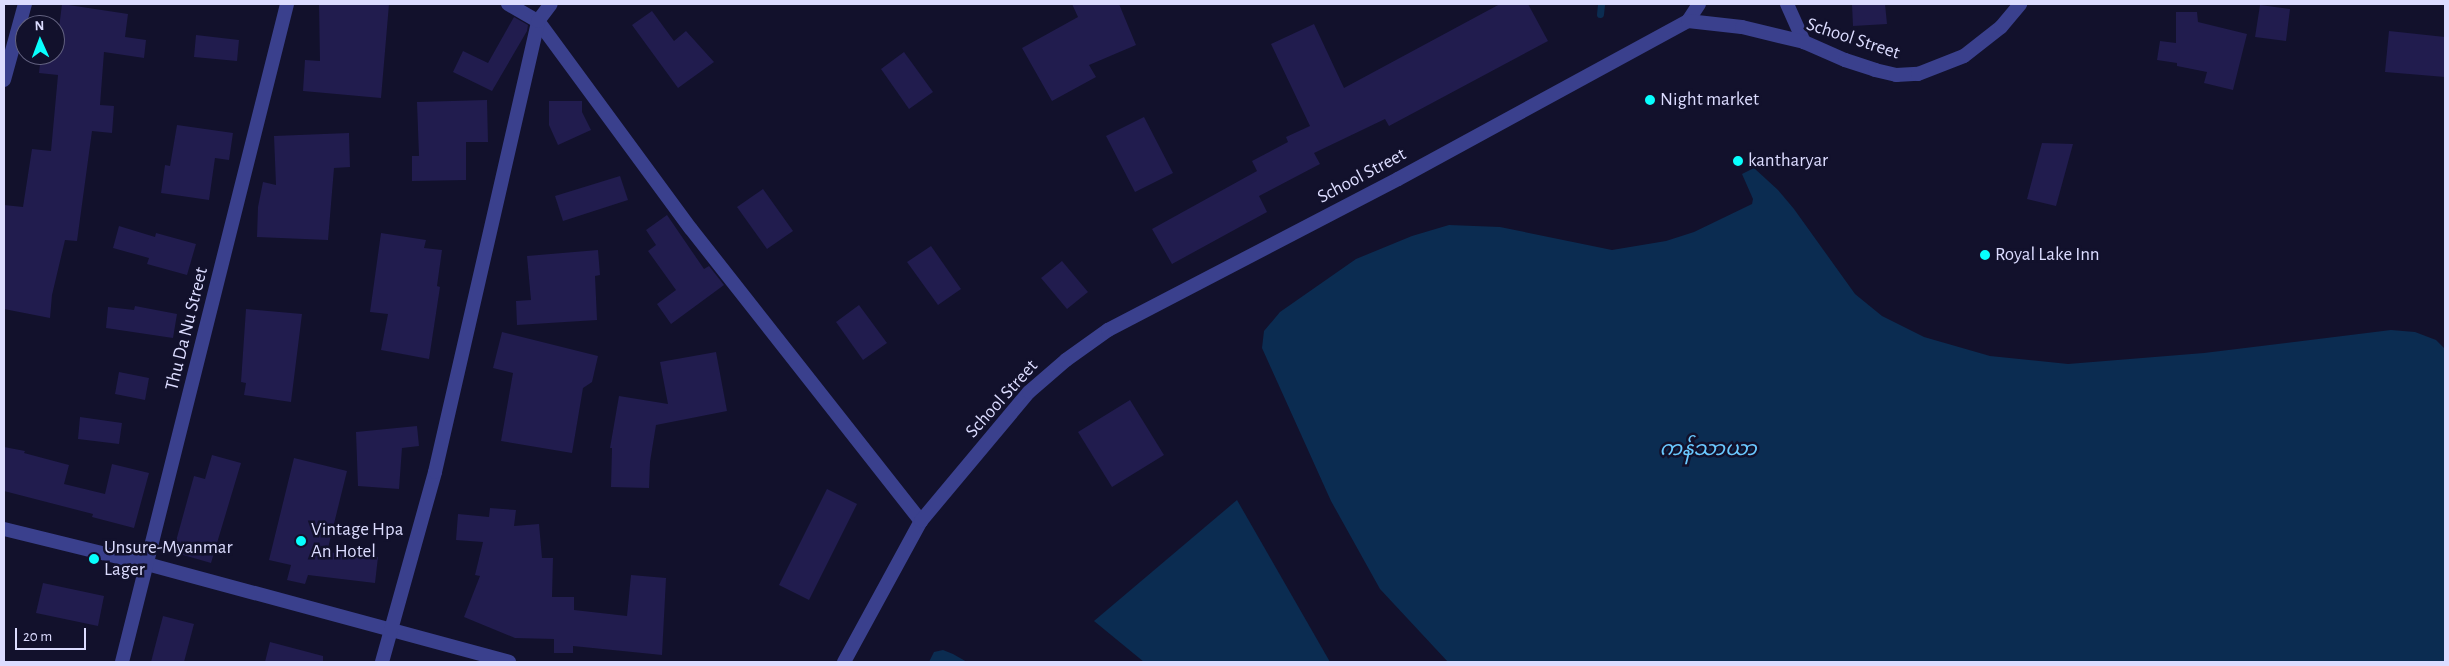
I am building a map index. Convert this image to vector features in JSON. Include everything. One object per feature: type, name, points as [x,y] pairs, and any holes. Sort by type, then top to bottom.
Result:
[{"type":"street","points":[[4,80],[25,4]]},
{"type":"street","name":"Thu Da Nu Street","points":[[122,662],[287,4]]},
{"type":"street","points":[[508,4],[538,21],[691,229],[922,522]]},
{"type":"street","points":[[382,662],[435,472],[538,21],[551,4]]},
{"type":"street","points":[[1688,21],[1699,4]]},
{"type":"street","points":[[1787,4],[1804,42]]},
{"type":"street","name":"School Street","points":[[844,662],[922,522],[1029,392],[1066,360],[1108,330],[1412,172],[1688,21],[1742,27],[1804,42],[1845,60],[1875,70],[1896,75],[1918,74],[1964,56],[2002,27],[2020,4]]},
{"type":"street","points":[[4,529],[147,564],[509,662]]},
{"type":"water","name":"ကန်သာယာ","points":[[1754,168],[1778,190],[1794,209],[1855,294],[1882,316],[1924,337],[1990,356],[2068,364],[2204,353],[2391,330],[2415,332],[2436,340],[2445,349],[2445,662],[1448,662],[1380,589],[1331,501],[1262,348],[1264,331],[1280,312],[1356,259],[1412,236],[1449,225],[1500,227],[1612,250],[1666,241],[1694,232],[1752,204],[1753,199],[1742,174]]},
{"type":"water","points":[[1237,500],[1330,662],[1144,662],[1094,621]]},
{"type":"water","points":[[943,650],[967,662],[929,662],[934,652]]},
{"type":"building","points":[[62,4],[128,14],[125,37],[146,40],[144,58],[104,52],[100,105],[114,106],[112,133],[92,131],[77,241],[65,240],[52,295],[50,318],[4,309],[4,205],[23,207],[32,149],[51,151],[58,75],[39,73],[40,65],[65,65],[65,15],[61,15]]},
{"type":"building","points":[[319,4],[389,4],[381,98],[303,91],[305,60],[320,61]]},
{"type":"building","points":[[1072,4],[1119,4],[1136,45],[1089,65],[1096,77],[1052,101],[1022,48],[1078,17]]},
{"type":"building","points":[[1500,4],[1528,4],[1548,41],[1389,126],[1385,119],[1314,153],[1320,164],[1259,196],[1267,212],[1172,264],[1152,229],[1257,171],[1252,161],[1288,142],[1286,137],[1310,126],[1271,44],[1314,24],[1344,88]]},
{"type":"building","points":[[1852,4],[1885,4],[1887,24],[1853,26]]},
{"type":"building","points":[[2260,5],[2290,9],[2286,41],[2255,37]]},
{"type":"building","points":[[652,11],[674,41],[686,31],[714,62],[678,88],[632,25]]},
{"type":"building","points":[[2176,12],[2197,12],[2198,22],[2247,34],[2233,90],[2204,83],[2207,72],[2177,66],[2177,63],[2157,60],[2160,41],[2176,43]]},
{"type":"building","points":[[514,17],[528,25],[527,31],[492,91],[453,72],[463,51],[488,63]]},
{"type":"building","points":[[2389,31],[2445,37],[2445,77],[2385,72]]},
{"type":"building","points":[[196,35],[239,40],[237,61],[194,57]]},
{"type":"building","points":[[904,52],[933,92],[909,109],[881,69]]},
{"type":"building","points":[[487,100],[488,142],[466,142],[466,180],[412,181],[412,156],[419,156],[417,102]]},
{"type":"building","points":[[549,101],[582,101],[582,112],[591,130],[558,145],[549,125]]},
{"type":"building","points":[[1144,117],[1173,173],[1135,192],[1106,136]]},
{"type":"building","points":[[177,125],[233,133],[229,160],[215,158],[209,200],[161,193],[165,165],[170,166]]},
{"type":"building","points":[[349,133],[350,167],[334,168],[328,240],[257,237],[258,207],[263,182],[276,185],[274,136]]},
{"type":"building","points":[[2042,143],[2073,144],[2056,206],[2027,199]]},
{"type":"building","points":[[620,176],[628,200],[563,221],[555,196]]},
{"type":"building","points":[[763,189],[793,231],[767,249],[737,207]]},
{"type":"building","points":[[667,215],[704,269],[709,266],[724,285],[671,324],[657,304],[676,290],[648,251],[656,245],[646,230]]},
{"type":"building","points":[[119,226],[155,237],[156,233],[196,244],[187,275],[147,264],[149,258],[113,248]]},
{"type":"building","points":[[381,233],[426,240],[424,248],[442,250],[437,286],[440,287],[429,359],[381,350],[388,314],[370,312]]},
{"type":"building","points":[[931,246],[961,289],[938,305],[907,262]]},
{"type":"building","points":[[598,250],[600,275],[595,276],[597,320],[517,325],[516,301],[531,300],[527,256]]},
{"type":"building","points":[[1062,261],[1088,292],[1067,309],[1041,278]]},
{"type":"building","points":[[859,305],[887,343],[863,360],[836,322]]},
{"type":"building","points":[[135,306],[177,314],[173,338],[106,328],[108,307],[134,310]]},
{"type":"building","points":[[246,309],[302,314],[291,402],[244,395],[246,383],[241,382]]},
{"type":"building","points":[[502,332],[598,356],[592,382],[583,388],[572,453],[501,441],[513,373],[493,368]]},
{"type":"building","points":[[716,352],[727,411],[656,425],[650,462],[649,488],[611,487],[612,448],[610,448],[619,396],[668,404],[660,362]]},
{"type":"building","points":[[119,372],[149,378],[145,400],[115,394]]},
{"type":"building","points":[[1130,400],[1164,455],[1112,487],[1078,432]]},
{"type":"building","points":[[80,417],[122,423],[119,444],[78,439]]},
{"type":"building","points":[[417,426],[419,446],[402,448],[399,489],[358,486],[356,432]]},
{"type":"building","points":[[4,447],[25,451],[24,453],[69,465],[64,484],[105,494],[112,464],[149,473],[134,528],[92,517],[93,514],[4,491]]},
{"type":"building","points":[[212,455],[241,463],[211,563],[173,552],[194,476],[205,479]]},
{"type":"building","points":[[294,458],[347,471],[327,552],[378,557],[375,583],[308,575],[305,584],[287,580],[291,565],[269,560]]},
{"type":"building","points":[[827,489],[857,504],[809,600],[779,585]]},
{"type":"building","points":[[490,508],[516,510],[514,526],[539,524],[542,558],[553,558],[552,597],[574,597],[574,610],[627,616],[631,575],[666,578],[662,655],[573,646],[573,653],[554,653],[554,639],[515,638],[464,617],[480,576],[475,575],[483,542],[456,540],[458,514],[489,517]]},
{"type":"building","points":[[43,583],[104,596],[98,626],[36,613]]},
{"type":"building","points":[[163,616],[194,624],[184,662],[151,662]]},
{"type":"building","points":[[270,642],[323,656],[323,662],[265,662]]},
{"type":"waterway","points":[[1600,14],[1601,4]]},
{"type":"place","name":"Night market","points":[[1650,100]]},
{"type":"place","name":"kantharyar","points":[[1738,161]]},
{"type":"place","name":"Royal Lake Inn","points":[[1985,255]]},
{"type":"place","name":"Vintage Hpa An Hotel","points":[[301,541]]},
{"type":"place","name":"Unsure-Myanmar Lager","points":[[94,559]]}]
